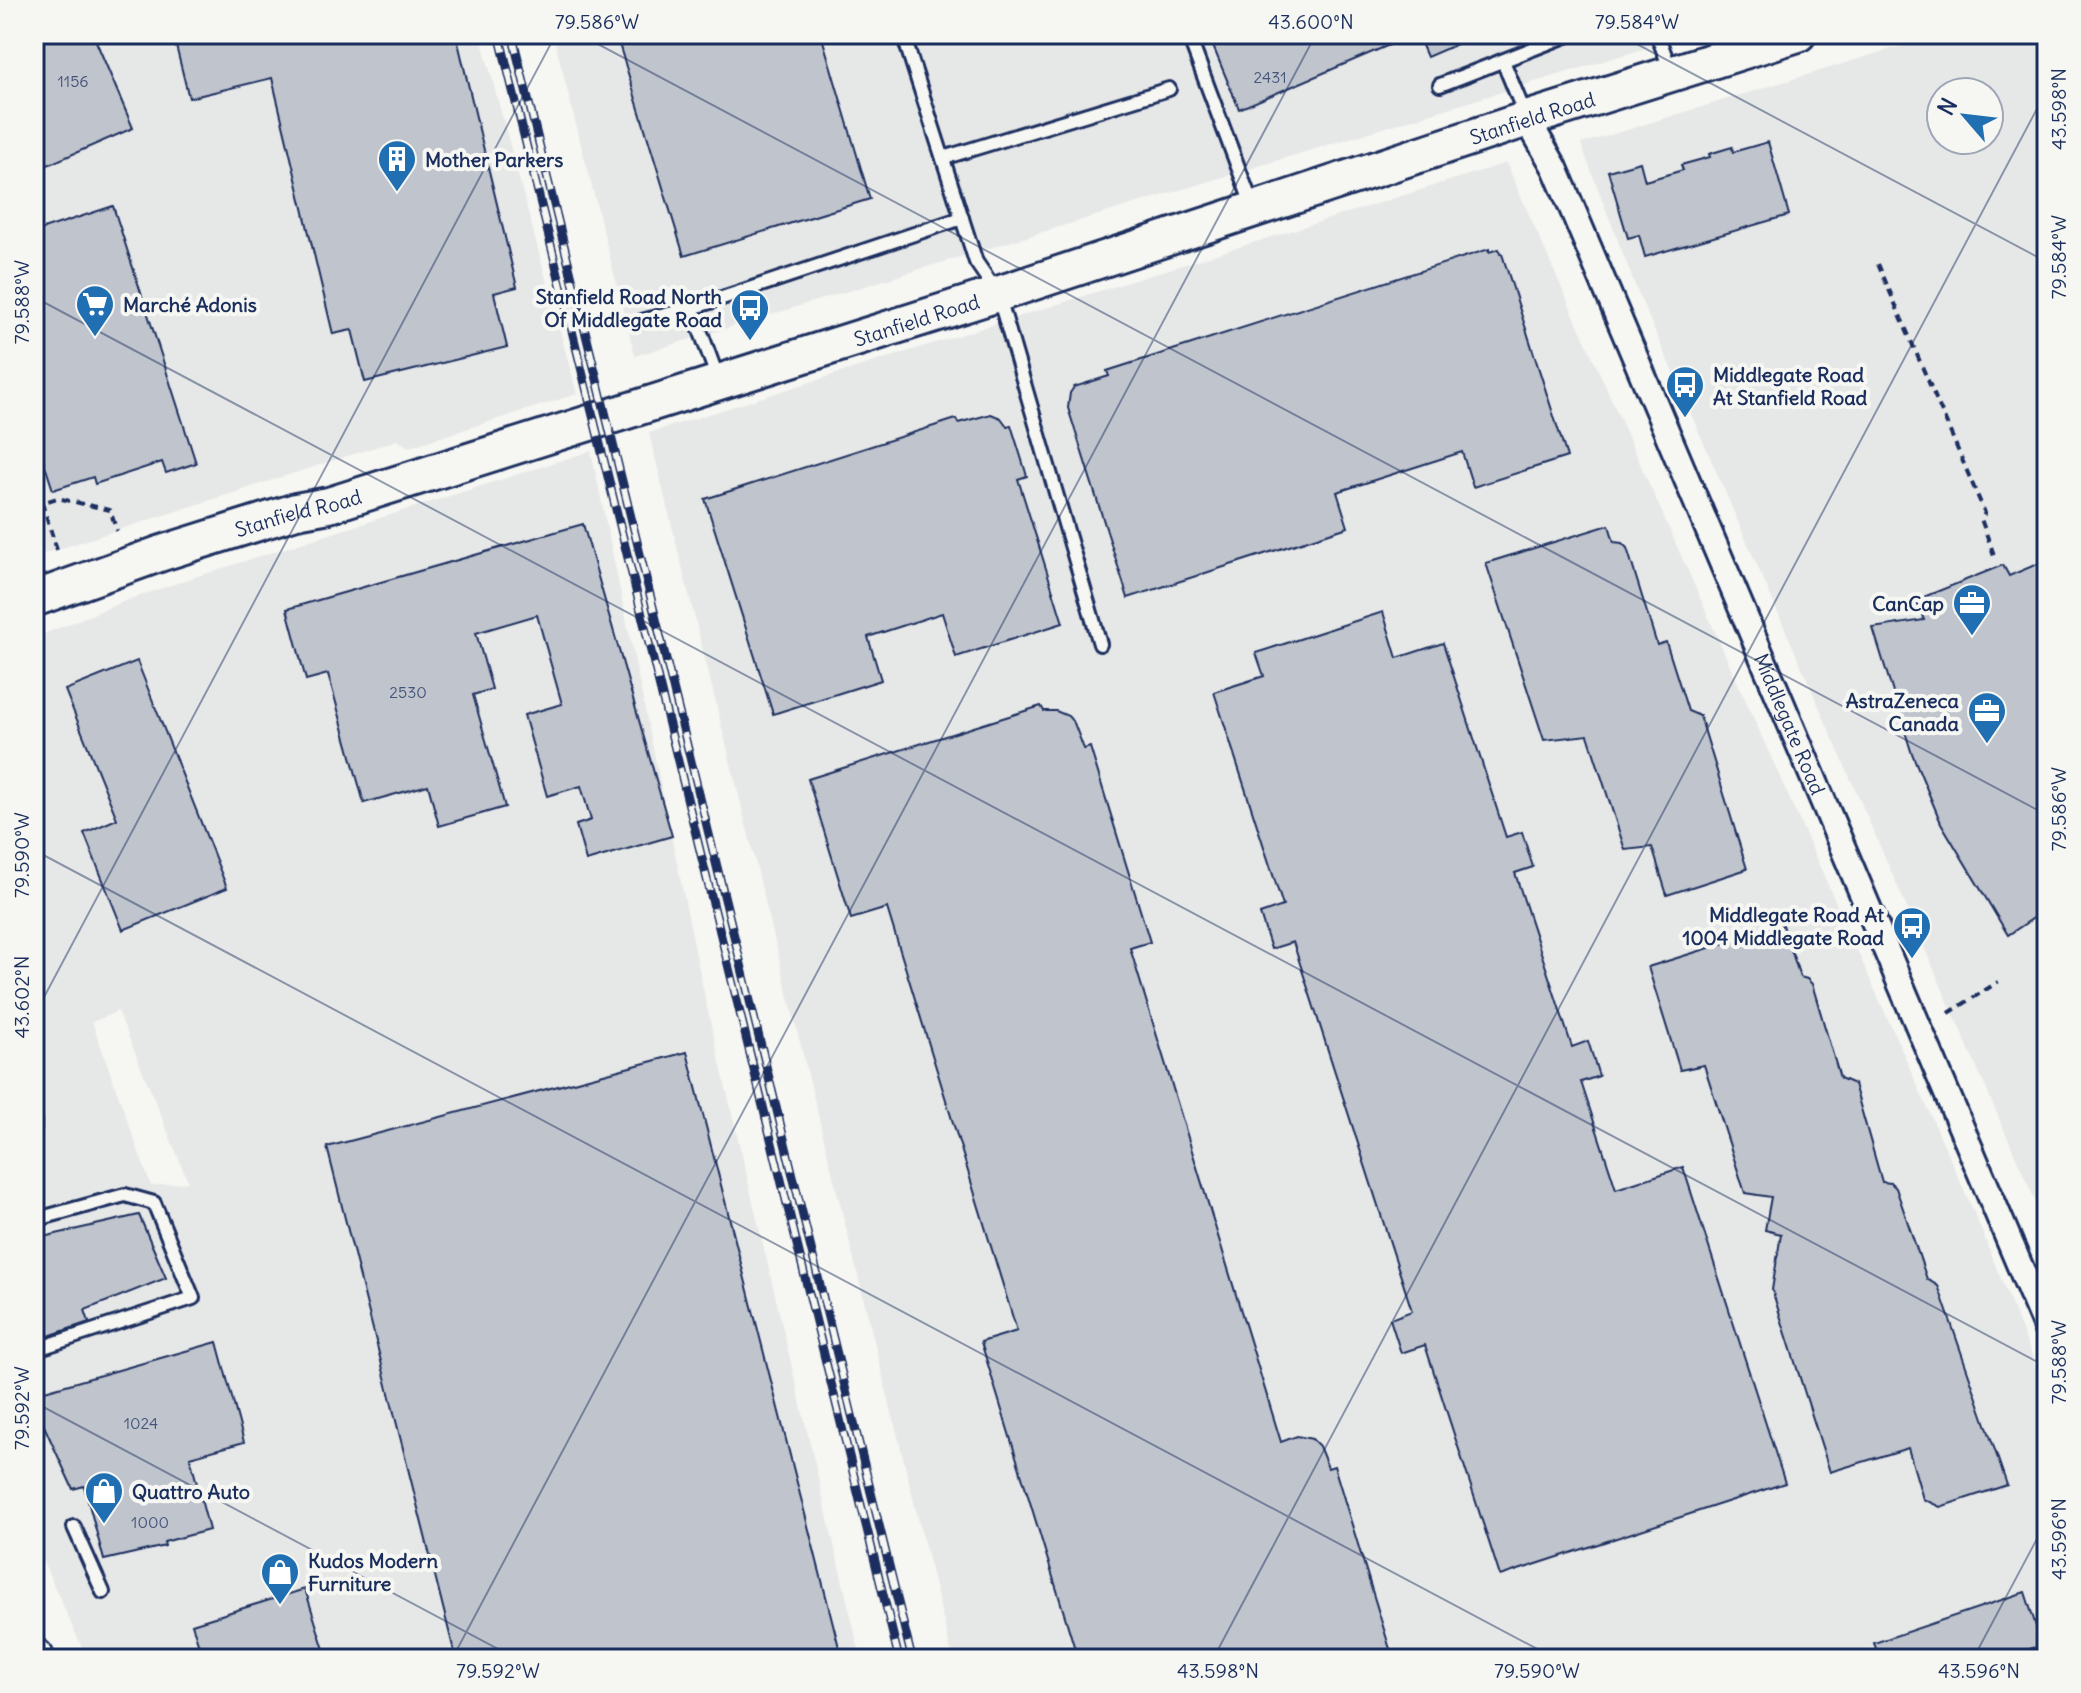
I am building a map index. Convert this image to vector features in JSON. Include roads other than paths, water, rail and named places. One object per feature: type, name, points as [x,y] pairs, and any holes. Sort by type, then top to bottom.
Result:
[{"type":"street","name":"Stanfield Road","points":[[34,599],[192,543],[296,511],[329,505],[998,294],[1527,119],[1798,34]]},
{"type":"street","name":"Middlegate Road","points":[[1527,119],[1555,168],[2047,1330]]},
{"type":"lane","points":[[903,34],[976,262],[998,294],[1100,644]]},
{"type":"lane","points":[[1188,34],[1254,209]]},
{"type":"lane","points":[[1440,85],[1571,34]]},
{"type":"lane","points":[[1657,34],[1672,74]]},
{"type":"lane","points":[[1503,61],[1527,119]]},
{"type":"lane","points":[[943,158],[1169,89]]},
{"type":"lane","points":[[642,321],[692,308],[962,218]]},
{"type":"lane","points":[[692,308],[719,382]]},
{"type":"lane","points":[[34,1118],[34,1129]]},
{"type":"lane","points":[[34,1220],[125,1195],[154,1203],[193,1298],[34,1350]]},
{"type":"lane","points":[[74,1527],[103,1592]]},
{"type":"railway","points":[[499,34],[899,1659]]},
{"type":"railway","points":[[512,34],[912,1659]]},
{"type":"place","name":"Mother Parkers","points":[[397,193]]},
{"type":"place","name":"Marché Adonis","points":[[95,338]]},
{"type":"place","name":"Stanfield Road North Of Middlegate Road","points":[[750,342]]},
{"type":"place","name":"Middlegate Road At Stanfield Road","points":[[1685,419]]},
{"type":"place","name":"CanCap","points":[[1972,637]]},
{"type":"place","name":"AstraZeneca Canada","points":[[1987,745]]},
{"type":"place","name":"Middlegate Road At 1004 Middlegate Road","points":[[1912,960]]},
{"type":"place","name":"Quattro Auto","points":[[104,1525]]},
{"type":"place","name":"Kudos Modern Furniture","points":[[280,1606]]}]
